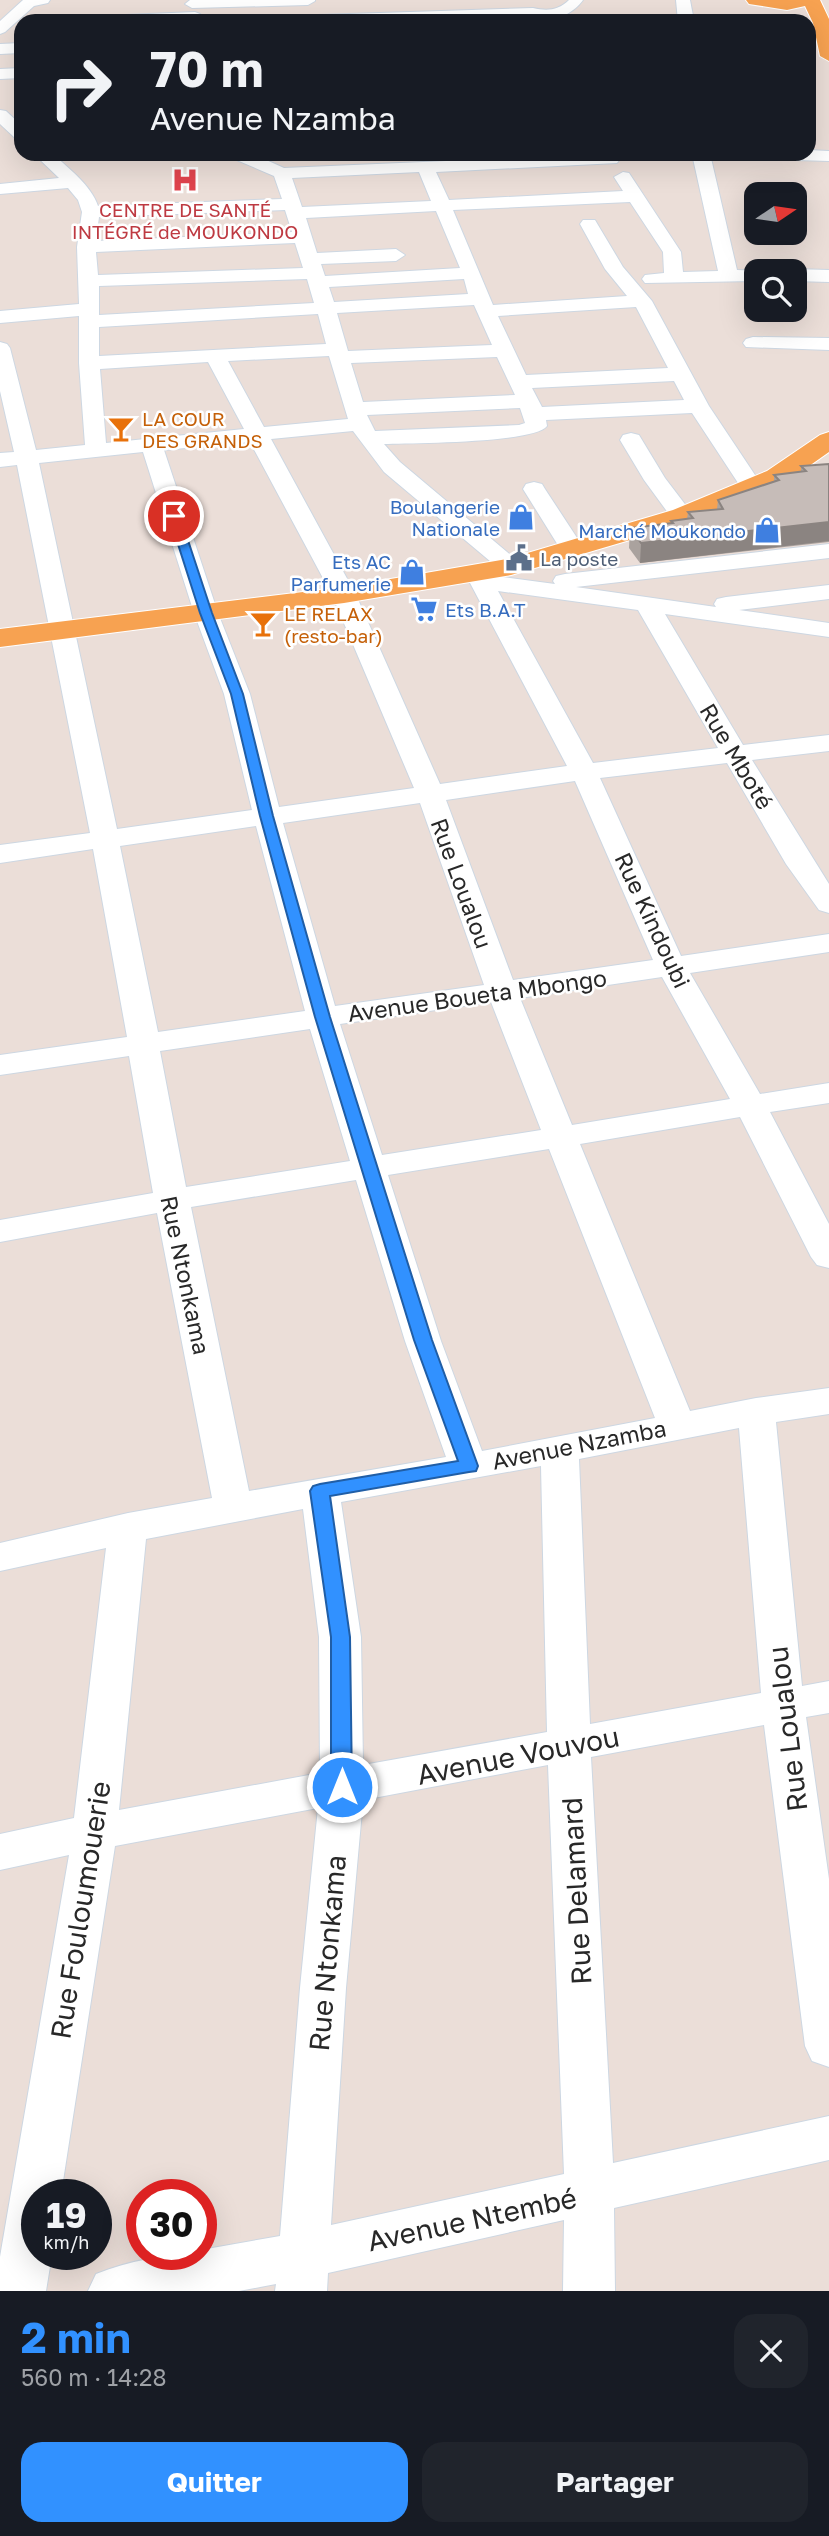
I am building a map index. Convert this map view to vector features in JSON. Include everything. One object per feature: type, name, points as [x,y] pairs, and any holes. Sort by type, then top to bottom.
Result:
[{"type":"main road","points":[[755,0],[801,14]]},
{"type":"main road","points":[[774,4],[793,5],[811,0],[816,6],[829,56]]},
{"type":"main road","points":[[816,24],[823,29]]},
{"type":"main road","points":[[0,638],[469,579],[516,577],[573,550],[682,516],[764,482],[829,440]]},
{"type":"street","points":[[16,14],[29,2],[43,0]]},
{"type":"street","points":[[166,14],[254,3],[308,0]]},
{"type":"street","points":[[418,1],[457,0]]},
{"type":"street","points":[[503,14],[566,10],[574,6],[576,0]]},
{"type":"street","points":[[254,3],[258,14]]},
{"type":"street","points":[[50,161],[73,182],[86,199],[91,212],[86,247],[89,281],[89,363],[96,449]]},
{"type":"street","points":[[254,161],[282,173],[526,161]]},
{"type":"street","points":[[301,161],[305,172]]},
{"type":"street","points":[[613,161],[672,252],[673,277]]},
{"type":"street","points":[[702,161],[729,275]]},
{"type":"street","points":[[360,424],[521,431],[536,426],[527,399],[483,305],[472,273],[425,167]]},
{"type":"street","points":[[282,173],[360,424],[375,451],[516,577],[647,605],[821,629],[829,649]]},
{"type":"street","points":[[0,189],[73,182]]},
{"type":"street","points":[[91,212],[442,206],[635,196]]},
{"type":"street","points":[[589,224],[614,269],[642,301],[698,406],[764,482],[816,474]]},
{"type":"street","points":[[86,247],[303,237]]},
{"type":"street","points":[[436,253],[462,252]]},
{"type":"street","points":[[313,271],[411,254]]},
{"type":"street","points":[[89,281],[313,271],[472,273]]},
{"type":"street","points":[[625,280],[744,275]]},
{"type":"street","points":[[807,275],[829,276]]},
{"type":"street","points":[[0,317],[642,301]]},
{"type":"street","points":[[753,343],[829,344]]},
{"type":"street","name":"Rue Ntonkama","points":[[0,348],[28,457],[65,630],[144,1042],[145,1064],[171,1200],[233,1508]]},
{"type":"street","points":[[89,363],[215,356],[505,351]]},
{"type":"street","name":"Rue Loualou","points":[[215,356],[344,595],[430,793],[502,992],[677,1424]]},
{"type":"street","points":[[0,460],[360,424],[682,374]]},
{"type":"street","points":[[527,399],[698,406]]},
{"type":"street","points":[[631,440],[655,480],[682,516]]},
{"type":"street","points":[[151,444],[206,613],[237,694],[322,1017],[423,1340],[469,1466]]},
{"type":"street","points":[[534,489],[573,550]]},
{"type":"street","points":[[516,577],[829,551]]},
{"type":"street","name":"Rue Kindoubi","points":[[469,579],[584,772],[671,966],[750,1105],[829,1257]]},
{"type":"street","points":[[685,610],[829,592]]},
{"type":"street","name":"Rue Mboté","points":[[647,605],[800,864],[829,904]]},
{"type":"street","points":[[0,853],[105,841],[584,772],[735,752],[829,743]]},
{"type":"street","name":"Avenue Boueta Mbongo","points":[[0,1065],[829,943]]},
{"type":"street","points":[[0,1231],[171,1200],[829,1093]]},
{"type":"street","name":"Avenue Nzamba","points":[[0,1558],[128,1527],[559,1450],[677,1424],[829,1401]]},
{"type":"street","name":"Rue Loualou","points":[[756,1411],[783,1705],[829,2046]]},
{"type":"street","name":"Rue Delamard","points":[[559,1450],[566,1573],[569,1746],[591,2193],[589,2291]]},
{"type":"street","name":"Rue Ntonkama","points":[[302,2273],[323,1988],[342,1787],[341,1637],[320,1491]]},
{"type":"street","name":"Rue Fouloumouerie","points":[[20,2291],[94,1832],[128,1527]]},
{"type":"street","name":"Avenue Vouvou","points":[[0,1852],[94,1832],[829,1697]]},
{"type":"street","name":"Avenue Ntembé","points":[[114,2291],[302,2273],[591,2193],[829,2138]]},
{"type":"building","points":[[829,464],[829,522],[641,543],[630,528],[693,518],[688,512],[723,509],[718,500],[779,480],[774,475],[806,471],[801,466]]},
{"type":"place","name":"CENTRE DE SANTÉ INTÉGRÉ de MOUKONDO","points":[[185,180]]},
{"type":"place","name":"LA COUR DES GRANDS","points":[[121,429]]},
{"type":"place","name":"Boulangerie Nationale","points":[[521,517]]},
{"type":"place","name":"Marché Moukondo","points":[[767,530]]},
{"type":"place","name":"La poste","points":[[519,558]]},
{"type":"place","name":"Ets AC Parfumerie","points":[[412,572]]},
{"type":"place","name":"Ets B.A.T","points":[[424,609]]},
{"type":"place","name":"LE RELAX (resto-bar)","points":[[263,624]]},
{"type":"route","points":[[174,516],[206,613],[237,694],[322,1017],[423,1340],[469,1466],[320,1491],[341,1637],[342,1787]]}]
